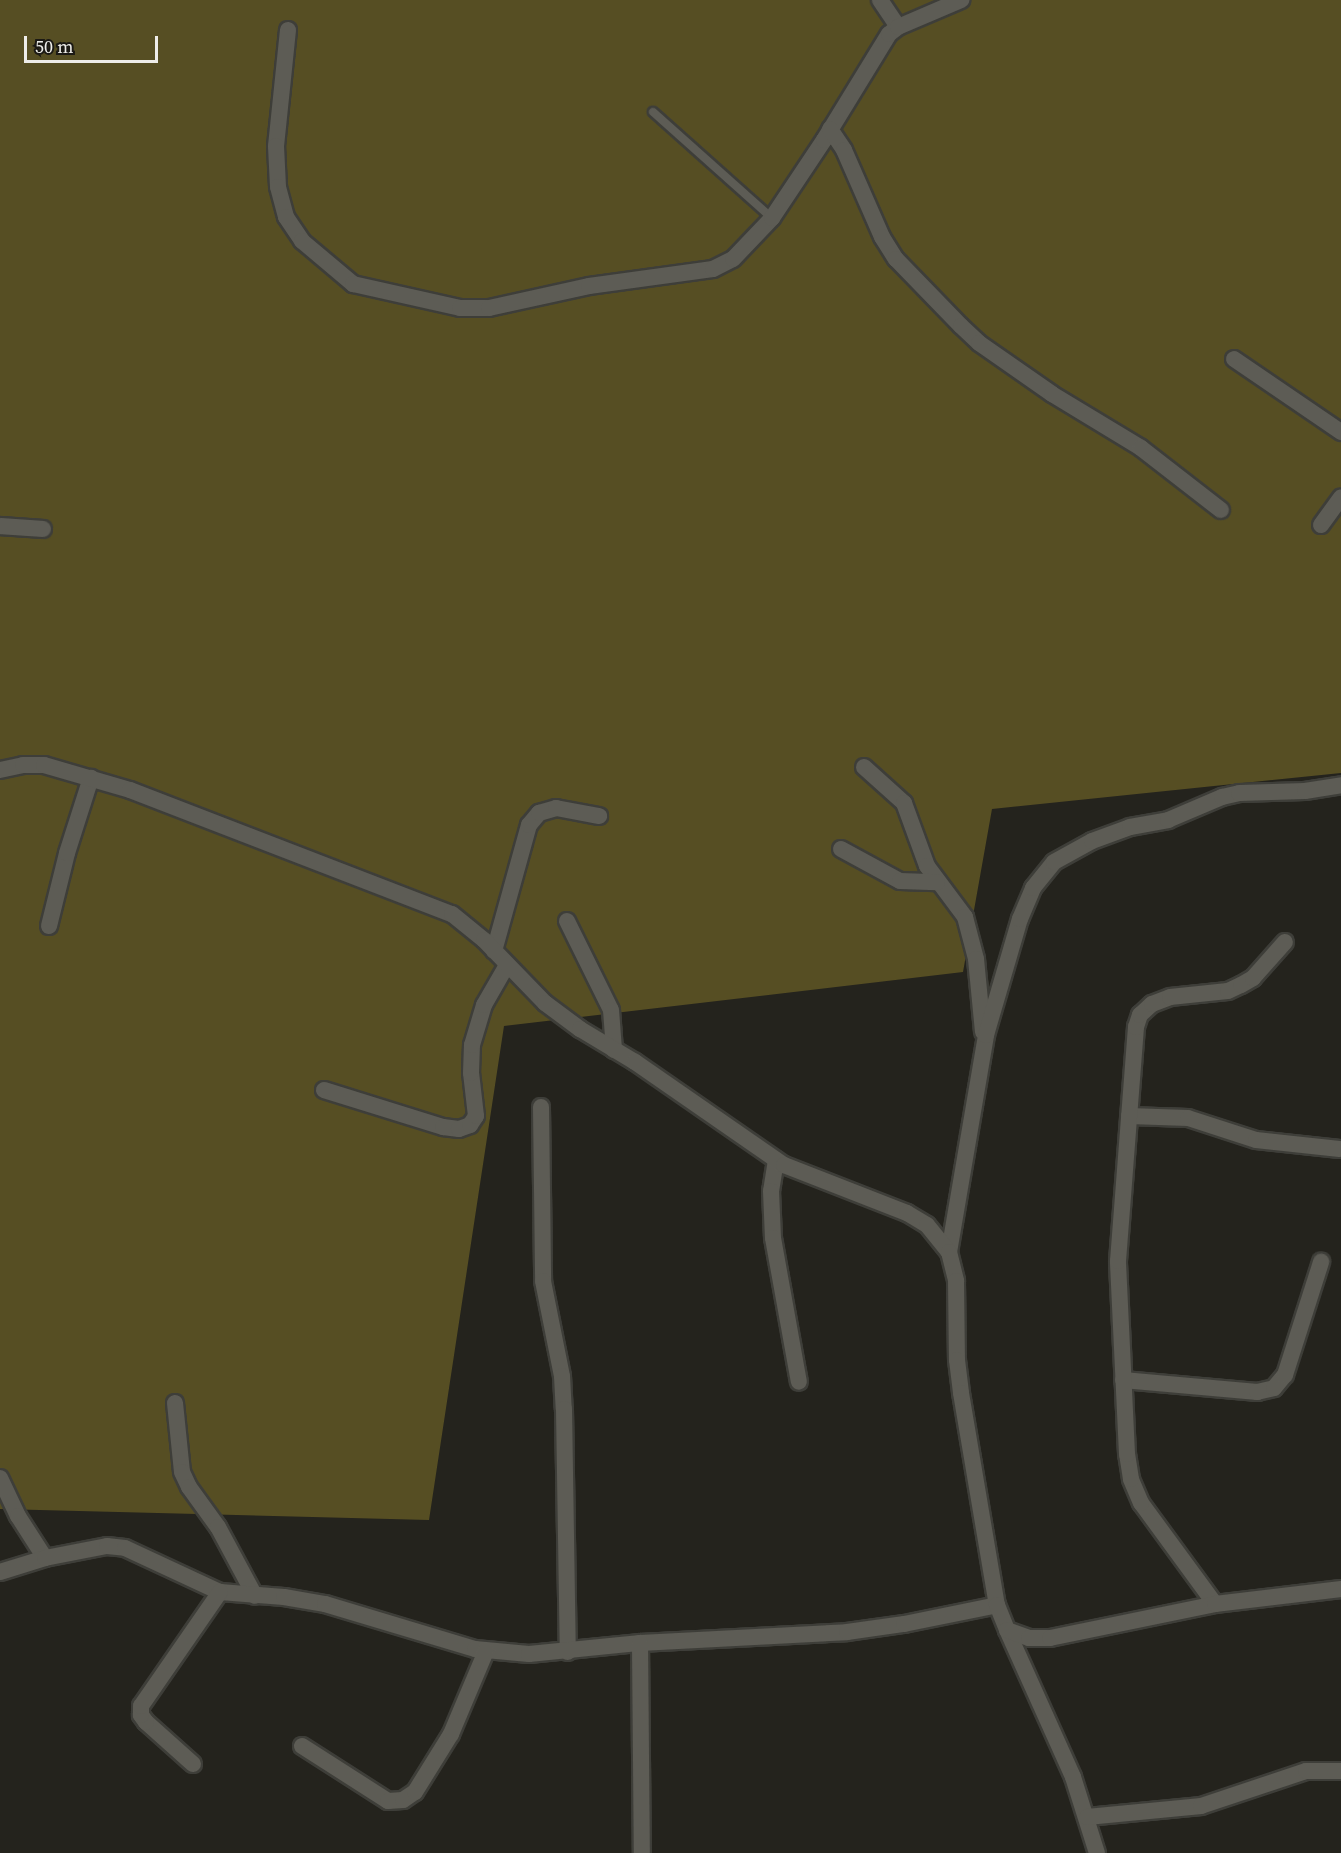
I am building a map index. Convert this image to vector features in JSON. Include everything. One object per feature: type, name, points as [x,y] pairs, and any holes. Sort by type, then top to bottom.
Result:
[{"type":"street","points":[[880,0],[898,27]]},
{"type":"street","points":[[288,30],[276,146],[278,187],[286,218],[302,242],[352,284],[460,308],[489,308],[589,286],[713,269],[733,260],[772,218],[830,129],[883,41],[898,27],[961,0]]},
{"type":"street","points":[[830,129],[854,169],[862,196],[882,237],[896,259],[961,326],[979,343],[1052,394],[1141,448],[1221,510]]},
{"type":"street","points":[[1234,359],[1341,432]]},
{"type":"street","points":[[1321,525],[1341,497]]},
{"type":"street","points":[[0,526],[43,529]]},
{"type":"street","points":[[0,770],[23,765],[44,765],[91,778],[141,794],[452,914],[494,951],[545,1002],[580,1029],[784,1165],[907,1213],[927,1226],[949,1252]]},
{"type":"street","points":[[864,766],[904,803],[921,852],[937,882],[964,917],[972,940],[984,1045]]},
{"type":"street","points":[[49,926],[67,853],[91,778]]},
{"type":"street","points":[[1097,1853],[1073,1777],[997,1605],[960,1382],[957,1360],[956,1281],[949,1252],[984,1045],[1020,919],[1034,888],[1054,862],[1121,830],[1168,820],[1222,797],[1239,793],[1305,791],[1341,785]]},
{"type":"street","points":[[494,951],[529,825],[539,813],[556,808],[598,816]]},
{"type":"street","points":[[842,849],[900,881],[937,882]]},
{"type":"street","points":[[567,921],[611,1010],[614,1050]]},
{"type":"street","points":[[1215,1604],[1141,1503],[1131,1479],[1127,1454],[1118,1261],[1136,1026],[1140,1016],[1152,1004],[1170,997],[1228,991],[1241,985],[1252,978],[1285,942]]},
{"type":"street","points":[[324,1090],[443,1127],[459,1129],[470,1125],[476,1116],[471,1073],[472,1045],[484,1005],[507,965]]},
{"type":"street","points":[[541,1107],[543,1281],[562,1376],[564,1409],[568,1652]]},
{"type":"street","points":[[1129,1116],[1188,1118],[1256,1140],[1340,1149]]},
{"type":"street","points":[[776,1160],[771,1191],[773,1238],[799,1382]]},
{"type":"street","points":[[1123,1380],[1257,1392],[1274,1388],[1285,1375],[1321,1262]]},
{"type":"street","points":[[175,1403],[182,1472],[189,1487],[218,1527],[255,1596]]},
{"type":"street","points":[[0,1478],[18,1516],[45,1558]]},
{"type":"street","points":[[0,1572],[45,1558],[107,1546],[125,1548],[220,1592],[284,1597],[325,1604],[415,1634],[486,1651],[529,1654],[568,1652],[640,1643],[857,1630],[997,1605]]},
{"type":"street","points":[[1007,1630],[1029,1638],[1050,1638],[1215,1604],[1341,1589]]},
{"type":"street","points":[[193,1764],[146,1722],[141,1715],[141,1706],[220,1592]]},
{"type":"street","points":[[640,1643],[642,1853]]},
{"type":"street","points":[[302,1746],[388,1801],[403,1800],[415,1792],[451,1734],[486,1651]]},
{"type":"street","points":[[1087,1817],[1201,1806],[1306,1771],[1341,1771]]},
{"type":"lane","points":[[653,112],[772,218]]},
{"type":"shaded area","points":[[0,0],[1341,0],[1341,773],[992,809],[963,972],[504,1026],[429,1520],[0,1509]]}]
